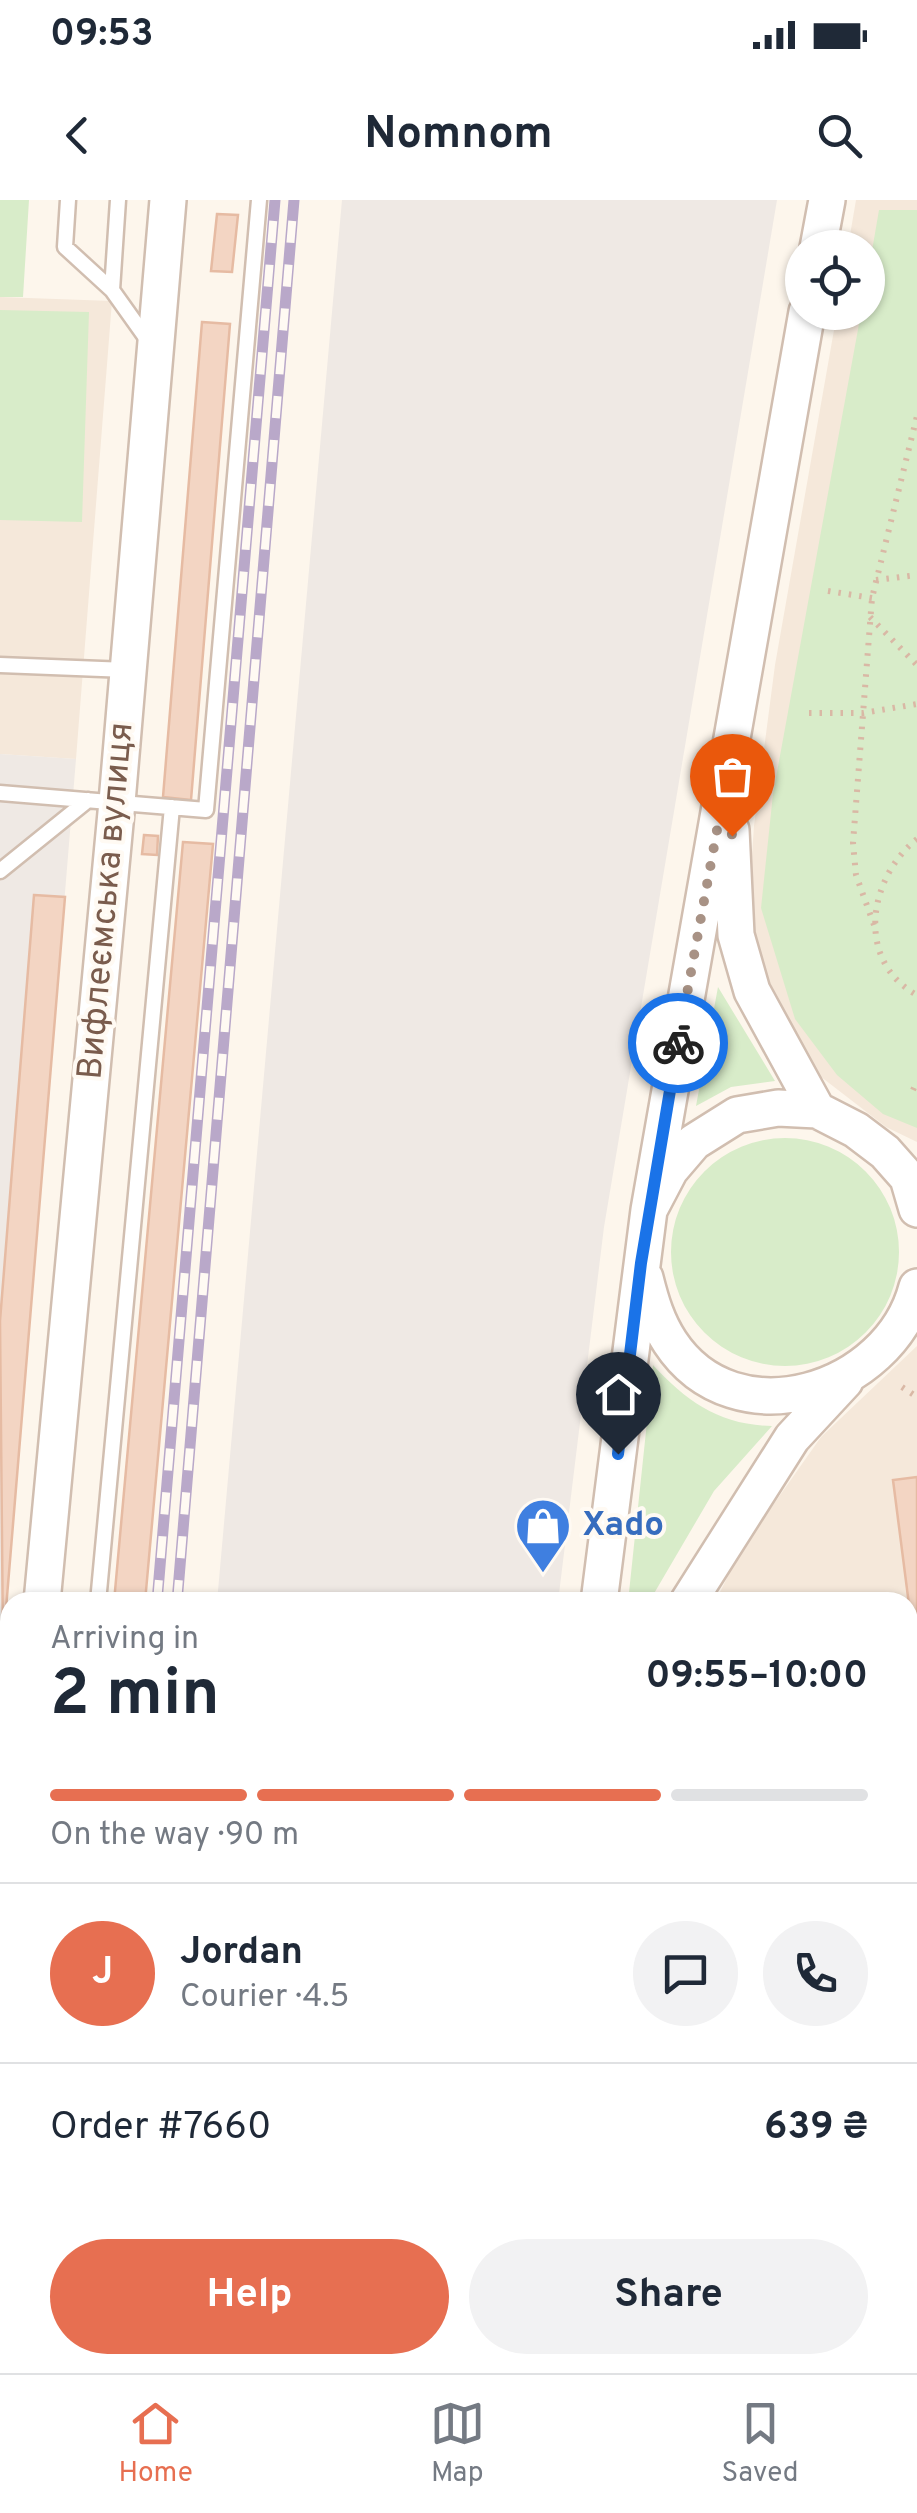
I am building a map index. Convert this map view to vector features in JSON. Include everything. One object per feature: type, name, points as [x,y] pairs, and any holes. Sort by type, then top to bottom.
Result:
[{"type":"street","name":"Вифлеємська вулиця","points":[[43,1592],[103,801],[127,670],[168,200]]},
{"type":"street","points":[[821,230],[827,200]]},
{"type":"street","points":[[600,1592],[641,1263],[804,330]]},
{"type":"street","points":[[728,770],[736,934],[752,990],[817,1110]]},
{"type":"street","points":[[650,1210],[670,1170],[710,1129],[736,1115],[778,1108],[817,1110],[856,1130],[885,1152],[914,1190]]},
{"type":"street","points":[[641,1263],[653,1312],[672,1346],[706,1378],[754,1396],[799,1395],[849,1377]]},
{"type":"street","points":[[890,1341],[917,1287]]},
{"type":"street","points":[[694,1592],[792,1438],[917,1313]]},
{"type":"lane","points":[[68,200],[65,247],[112,290],[155,350]]},
{"type":"lane","points":[[112,290],[118,200]]},
{"type":"lane","points":[[0,793],[206,810],[259,200]]},
{"type":"lane","points":[[0,665],[127,670]]},
{"type":"lane","points":[[0,871],[103,801]]},
{"type":"lane","points":[[99,1592],[172,807]]},
{"type":"path","points":[[917,416],[872,598],[853,843],[856,875],[885,961],[917,995]]},
{"type":"path","points":[[876,580],[917,575]]},
{"type":"path","points":[[828,591],[872,598]]},
{"type":"path","points":[[870,617],[917,665]]},
{"type":"path","points":[[809,713],[863,713],[917,704]]},
{"type":"path","points":[[874,925],[878,888],[897,855],[917,839]]},
{"type":"path","points":[[902,1387],[917,1397]]},
{"type":"path","points":[[0,1828],[0,1851]]},
{"type":"shaded area","points":[[342,200],[777,200],[604,1227],[559,1592],[218,1592]]},
{"type":"shaded area","points":[[856,200],[917,200],[917,1142],[886,1127],[816,1073],[778,1014],[747,924],[754,826],[775,665],[834,330],[885,330],[885,230],[851,230]]},
{"type":"shaded area","points":[[0,297],[112,301],[76,759],[0,754]]},
{"type":"shaded area","points":[[0,754],[76,759],[7,1592],[0,1592]]},
{"type":"shaded area","points":[[917,1346],[917,1592],[720,1592],[740,1552],[821,1437]]},
{"type":"green space","points":[[0,200],[29,200],[23,297],[0,297]]},
{"type":"green space","points":[[879,210],[917,210],[917,1128],[883,1114],[837,1075],[795,1019],[761,908],[773,794],[858,330],[885,330],[885,230],[876,230]]},
{"type":"green space","points":[[0,310],[89,312],[82,522],[0,520]]},
{"type":"green space","points":[[718,987],[775,1081],[731,1087],[696,1106]]},
{"type":"green space","points":[[785,1138],[828,1147],[865,1172],[890,1209],[899,1252],[890,1295],[865,1332],[828,1357],[785,1366],[742,1357],[705,1332],[680,1295],[671,1252],[680,1209],[705,1172],[742,1147]]},
{"type":"green space","points":[[653,1365],[706,1409],[736,1421],[772,1426],[714,1491],[655,1592],[629,1592]]},
{"type":"building","points":[[217,214],[238,215],[232,272],[211,271]]},
{"type":"building","points":[[202,322],[230,324],[191,800],[163,797]]},
{"type":"building","points":[[144,835],[158,836],[157,855],[142,854]]},
{"type":"building","points":[[183,842],[213,844],[146,1592],[115,1592]]},
{"type":"building","points":[[34,895],[65,897],[7,1592],[3,1592],[0,1321]]},
{"type":"building","points":[[917,1477],[917,1592],[907,1592],[893,1480]]},
{"type":"railway","points":[[158,1592],[275,200]]},
{"type":"railway","points":[[178,1592],[294,200]]},
{"type":"way so far","points":[[678,1043],[728,770],[732,836]]},
{"type":"place","name":"Xado","points":[[543,1575]]},
{"type":"route","points":[[618,1454],[641,1263],[678,1043]]}]
